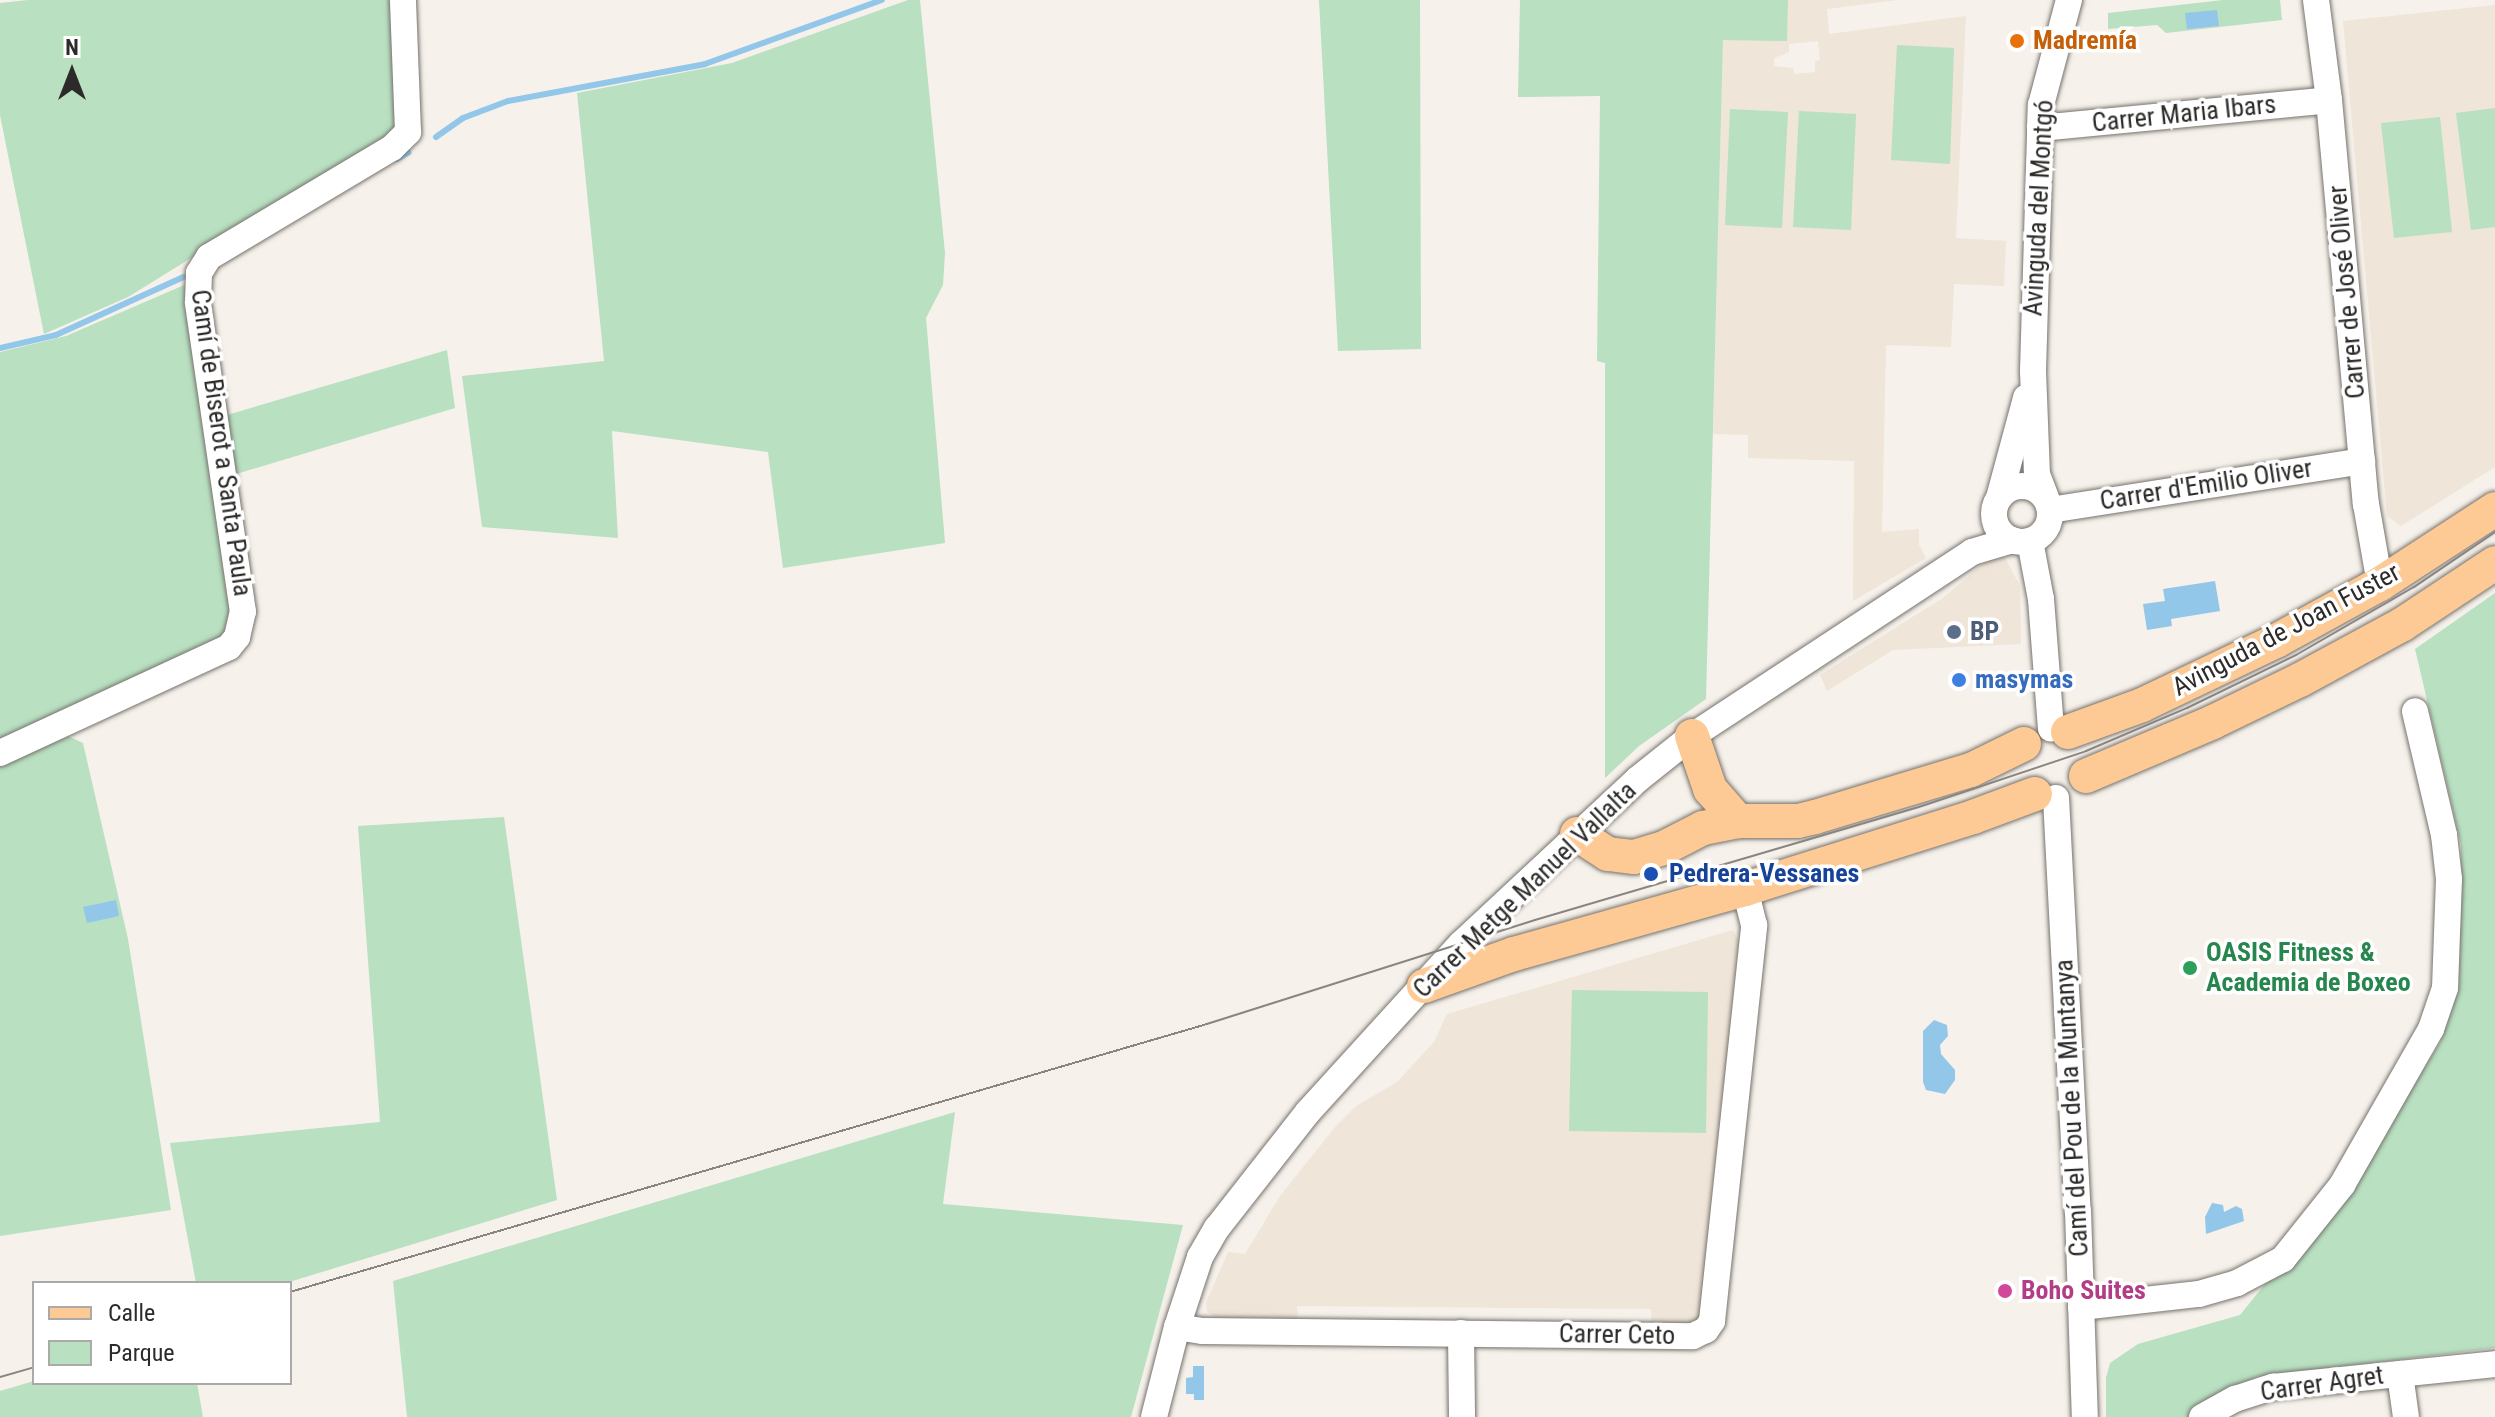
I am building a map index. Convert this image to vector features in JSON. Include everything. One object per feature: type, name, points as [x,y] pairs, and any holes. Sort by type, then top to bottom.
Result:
[{"type":"main road","name":"Avinguda de Joan Fuster","points":[[1577,834],[1599,850],[1620,856],[1647,853],[1703,828],[1738,821],[1798,821],[1971,770],[2048,735],[2142,705],[2218,669],[2380,584],[2495,509]]},
{"type":"main road","name":"Avinguda de Joan Fuster","points":[[2086,776],[2213,722],[2300,680],[2403,624],[2495,563]]},
{"type":"main road","points":[[1424,986],[1514,954],[1745,889],[1973,817],[2046,796],[2074,792],[2086,776],[2086,751],[2048,735],[2018,758],[2019,774],[2046,796]]},
{"type":"main road","points":[[1692,736],[1710,789],[1738,821]]},
{"type":"main road","points":[[1678,840],[1696,814],[1704,776]]},
{"type":"street","name":"Camí de Biserot a Santa Paula","points":[[0,753],[229,647],[237,637],[243,612],[198,302],[199,273],[209,257],[392,148],[408,132],[403,0]]},
{"type":"street","name":"Avinguda del Montgó","points":[[2049,506],[2037,475],[2033,371],[2040,128],[2041,105],[2069,0]]},
{"type":"street","name":"Carrer de José Oliver","points":[[2316,0],[2329,100],[2371,547],[2380,584]]},
{"type":"street","name":"Carrer Maria Ibars","points":[[2040,128],[2329,100]]},
{"type":"street","name":"Avinguda del Montgó","points":[[1997,503],[2033,371]]},
{"type":"street","name":"Carrer d'Emilio Oliver","points":[[2049,506],[2362,461]]},
{"type":"street","points":[[2021,541],[2048,526],[2049,506],[2029,487],[2012,488],[1997,503],[2000,531],[2021,541],[2041,599],[2048,735]]},
{"type":"street","name":"Carrer Metge Manuel Vallalta","points":[[1972,552],[1997,503]]},
{"type":"street","name":"Carrer Metge Manuel Vallalta","points":[[1154,1417],[1177,1327],[1200,1257],[1230,1208],[1308,1112],[1461,944],[1577,834],[1692,736],[1972,552],[2021,541]]},
{"type":"street","points":[[2081,1307],[2199,1294],[2237,1283],[2283,1259],[2342,1185],[2431,1029],[2445,988],[2449,879],[2444,835],[2415,711]]},
{"type":"street","name":"Camí del Pou de la Muntanya","points":[[2046,796],[2081,1307],[2085,1417]]},
{"type":"street","name":"Carrer Ceto","points":[[1177,1327],[1203,1331],[1693,1336],[1709,1326],[1754,925],[1745,889]]},
{"type":"street","points":[[1461,1333],[1462,1417]]},
{"type":"street","name":"Carrer Agret","points":[[2202,1417],[2235,1399],[2273,1387],[2495,1364]]},
{"type":"street","name":"Carrer Agret","points":[[2400,1374],[2406,1417]]},
{"type":"shaded area","points":[[1724,0],[1897,0],[1827,9],[1829,34],[1966,16],[1956,238],[2006,241],[2004,286],[1954,284],[1951,347],[1886,345],[1882,532],[1919,529],[1919,545],[1926,558],[1853,601],[1854,461],[1748,458],[1748,435],[1713,434]],"holes":[[[1818,41],[1820,60],[1815,61],[1815,72],[1794,74],[1793,68],[1774,66],[1774,58],[1789,52],[1789,44]]]},
{"type":"shaded area","points":[[2495,5],[2495,467],[2401,526],[2387,516],[2343,21]]},
{"type":"shaded area","name":"BP","points":[[2004,556],[2020,586],[2021,644],[1893,650],[1827,691],[1820,675],[1943,598],[1987,560]]},
{"type":"shaded area","points":[[1733,930],[1739,941],[1703,1315],[1694,1325],[1652,1324],[1651,1309],[1297,1306],[1298,1320],[1219,1319],[1207,1312],[1206,1303],[1228,1252],[1245,1254],[1280,1196],[1336,1126],[1355,1107],[1397,1082],[1434,1042],[1447,1014]]},
{"type":"green space","points":[[28,0],[396,0],[402,119],[384,139],[128,297],[44,334],[0,115],[0,3]]},
{"type":"green space","points":[[908,0],[920,0],[945,253],[943,285],[926,318],[945,543],[783,568],[768,452],[612,431],[618,538],[482,527],[462,376],[604,361],[577,93],[732,63]]},
{"type":"green space","points":[[1319,0],[1420,0],[1421,349],[1338,351]]},
{"type":"green space","points":[[1520,0],[1788,0],[1787,41],[1723,40],[1706,699],[1639,746],[1605,778],[1605,363],[1597,361],[1600,96],[1518,97]]},
{"type":"green space","points":[[2223,0],[2280,0],[2282,20],[2166,33],[2157,25],[2108,29],[2108,13]]},
{"type":"green space","points":[[1897,45],[1954,48],[1950,164],[1891,160]]},
{"type":"green space","points":[[2495,108],[2495,227],[2471,230],[2456,113]]},
{"type":"green space","points":[[1730,109],[1788,112],[1782,228],[1725,225]]},
{"type":"green space","points":[[1799,111],[1856,114],[1851,230],[1793,227]]},
{"type":"green space","points":[[2440,117],[2452,232],[2394,238],[2381,123]]},
{"type":"green space","points":[[189,283],[237,629],[0,748],[0,352],[66,336]]},
{"type":"green space","points":[[447,350],[455,408],[233,475],[224,416]]},
{"type":"green space","points":[[2495,593],[2495,1348],[2256,1377],[2218,1396],[2189,1417],[2106,1417],[2106,1378],[2110,1363],[2138,1344],[2240,1315],[2356,1171],[2440,1043],[2459,987],[2461,845],[2415,649]]},
{"type":"green space","points":[[66,735],[83,743],[128,939],[171,1210],[0,1236],[0,758]]},
{"type":"green space","points":[[504,817],[557,1200],[292,1281],[196,1281],[170,1143],[380,1122],[358,826]]},
{"type":"green space","points":[[1572,990],[1708,992],[1706,1133],[1569,1131]]},
{"type":"green space","points":[[955,1112],[943,1204],[1183,1225],[1131,1417],[407,1417],[393,1281]]},
{"type":"green space","points":[[32,1382],[32,1385],[197,1385],[203,1417],[0,1417],[0,1391]]},
{"type":"water","points":[[2217,10],[2219,26],[2187,29],[2185,13]]},
{"type":"water","points":[[2215,581],[2220,611],[2171,619],[2172,626],[2147,630],[2143,604],[2165,601],[2163,589]]},
{"type":"water","points":[[116,900],[119,916],[87,923],[83,907]]},
{"type":"water","points":[[1934,1020],[1947,1025],[1948,1036],[1940,1045],[1941,1054],[1955,1070],[1955,1080],[1945,1094],[1926,1090],[1923,1082],[1923,1031]]},
{"type":"water","points":[[2212,1203],[2223,1205],[2224,1212],[2236,1206],[2242,1209],[2244,1221],[2206,1234],[2205,1217]]},
{"type":"water","points":[[1193,1366],[1204,1366],[1204,1400],[1194,1400],[1194,1394],[1186,1394],[1186,1378],[1193,1377]]},
{"type":"waterway","points":[[436,137],[463,118],[508,101],[705,64],[882,0]]},
{"type":"waterway","points":[[397,159],[408,153]]},
{"type":"waterway","points":[[0,348],[56,335],[183,277]]},
{"type":"tram line","points":[[292,1291],[1207,1024],[1535,920],[1919,807],[2086,751],[2187,708],[2296,655],[2414,587],[2495,532]]},
{"type":"tram line","points":[[0,1377],[32,1368]]},
{"type":"place","name":"Madremía","points":[[2017,41]]},
{"type":"place","name":"BP","points":[[1954,632]]},
{"type":"place","name":"masymas","points":[[1959,680]]},
{"type":"place","name":"Pedrera-Vessanes","points":[[1651,874]]},
{"type":"place","name":"OASIS Fitness & Academia de Boxeo","points":[[2190,968]]},
{"type":"place","name":"Boho Suites","points":[[2005,1291]]}]
